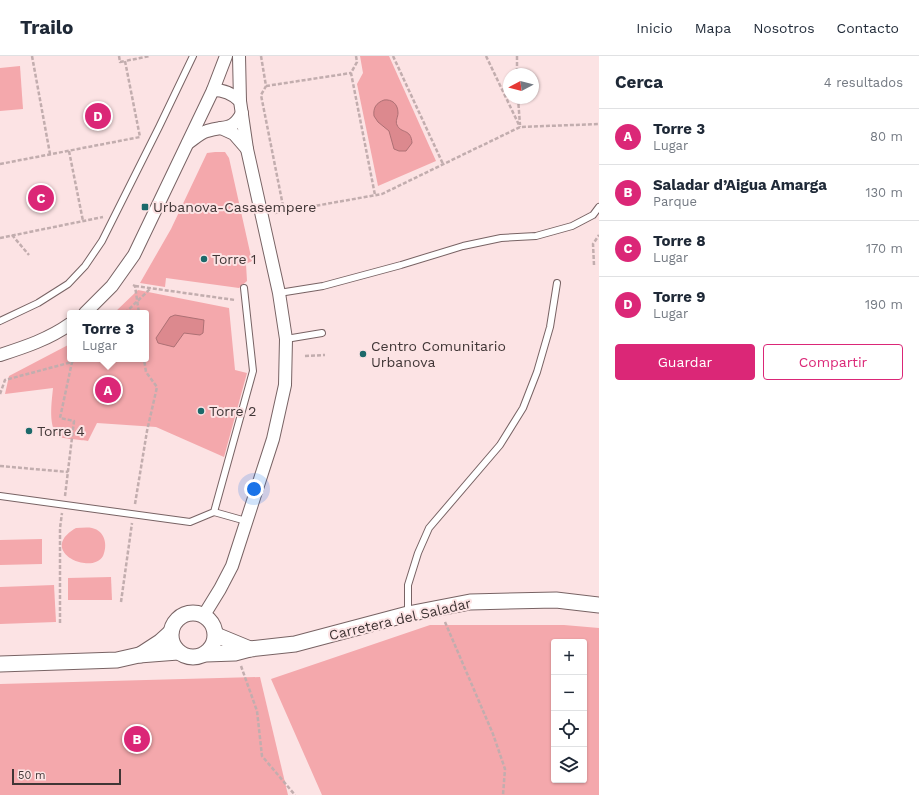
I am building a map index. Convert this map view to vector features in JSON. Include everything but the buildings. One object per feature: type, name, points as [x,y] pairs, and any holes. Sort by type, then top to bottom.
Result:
[{"type":"street","points":[[88,310],[112,286],[134,255],[213,90],[226,56]]},
{"type":"street","points":[[204,615],[232,566],[273,439],[285,385],[286,339],[279,293],[247,149],[241,107],[239,56]]},
{"type":"street","points":[[188,143],[206,131],[230,126],[237,122],[241,107],[233,94],[222,90],[213,90]]},
{"type":"street","points":[[221,128],[234,134],[247,149]]},
{"type":"street","points":[[0,354],[30,346],[59,332],[67,326]]},
{"type":"street","name":"Carretera del Saladar","points":[[206,654],[235,653],[250,649],[295,644],[408,614],[470,602],[556,600],[599,605]]},
{"type":"street","points":[[139,655],[160,642],[170,632],[177,619],[190,613],[204,615],[210,620],[216,634],[215,642],[206,654],[191,658],[178,652],[171,639],[170,632]]},
{"type":"street","points":[[216,634],[250,649]]},
{"type":"street","points":[[0,664],[117,660],[139,655],[178,652]]},
{"type":"lane","points":[[0,321],[38,303],[68,284],[85,266],[102,241],[193,56]]},
{"type":"lane","points":[[279,293],[324,286],[463,246],[502,238],[536,236],[572,226],[593,215],[599,207]]},
{"type":"lane","points":[[408,614],[408,585],[418,553],[429,528],[500,445],[523,408],[537,372],[550,327],[557,283]]},
{"type":"lane","points":[[214,512],[253,371],[244,288]]},
{"type":"lane","points":[[286,339],[322,333]]},
{"type":"lane","points":[[0,496],[190,522],[214,512],[246,521]]},
{"type":"path","points":[[32,56],[50,154]]},
{"type":"path","points":[[119,56],[120,62],[150,56]]},
{"type":"path","points":[[261,56],[266,86],[261,95],[284,211]]},
{"type":"path","points":[[356,56],[357,62],[351,72],[375,195]]},
{"type":"path","points":[[393,56],[443,164]]},
{"type":"path","points":[[486,56],[520,127]]},
{"type":"path","points":[[517,56],[517,68]]},
{"type":"path","points":[[0,164],[140,137],[126,61]]},
{"type":"path","points":[[266,86],[351,72]]},
{"type":"path","points":[[518,104],[520,127]]},
{"type":"path","points":[[279,212],[382,194],[520,127],[599,124]]},
{"type":"path","points":[[69,151],[83,221]]},
{"type":"path","points":[[0,238],[115,214]]},
{"type":"path","points":[[12,235],[29,255]]},
{"type":"path","points":[[594,265],[593,244],[599,235]]},
{"type":"path","points":[[139,310],[134,285],[246,302]]},
{"type":"path","points":[[129,310],[151,287]]},
{"type":"path","points":[[305,356],[325,355]]},
{"type":"path","points":[[0,394],[5,380],[72,362],[60,418],[74,421],[60,528],[60,622]]},
{"type":"path","points":[[121,602],[133,514],[147,430],[157,387],[146,372],[144,362]]},
{"type":"path","points":[[0,466],[68,472]]},
{"type":"path","points":[[439,608],[493,734],[505,769],[503,795]]},
{"type":"path","points":[[235,653],[257,711],[262,756],[295,795]]},
{"type":"shaded area","points":[[360,56],[389,56],[436,161],[378,186],[357,84],[363,73]]},
{"type":"shaded area","points":[[20,66],[23,109],[0,111],[0,68]]},
{"type":"shaded area","points":[[384,100],[390,100],[396,105],[398,110],[397,125],[401,130],[410,135],[412,143],[406,151],[394,149],[389,131],[378,122],[374,116],[376,106]]},
{"type":"shaded area","points":[[225,152],[229,158],[252,261],[246,264],[247,281],[239,288],[166,278],[165,287],[140,283],[171,229],[207,153]]},
{"type":"shaded area","points":[[138,290],[229,308],[235,370],[247,373],[224,457],[156,427],[97,423],[88,441],[62,438],[53,428],[51,407],[53,388],[5,394],[9,376],[67,346],[67,362],[149,362],[149,310],[117,310]]},
{"type":"shaded area","points":[[175,315],[204,320],[203,333],[200,335],[184,333],[174,347],[158,343],[156,338],[170,317]]},
{"type":"shaded area","points":[[76,528],[92,528],[103,535],[105,543],[104,552],[103,556],[97,561],[89,563],[79,562],[70,558],[64,552],[62,545],[65,537]]},
{"type":"shaded area","points":[[42,539],[42,564],[0,565],[0,540]]},
{"type":"shaded area","points":[[111,577],[112,600],[68,600],[68,578]]},
{"type":"shaded area","points":[[54,585],[56,622],[0,624],[0,587]]},
{"type":"shaded area","points":[[430,625],[564,625],[599,628],[599,795],[322,795],[271,679]]},
{"type":"shaded area","points":[[260,677],[288,795],[0,795],[0,684]]},
{"type":"place","name":"Torre 9","points":[[98,116]]},
{"type":"place","name":"Torre 8","points":[[41,198]]},
{"type":"place","name":"Urbanova-Casasempere","points":[[145,207]]},
{"type":"place","name":"Torre 1","points":[[204,259]]},
{"type":"place","name":"Centro Comunitario Urbanova","points":[[363,354]]},
{"type":"place","name":"Torre 3","points":[[108,390]]},
{"type":"place","name":"Torre 2","points":[[201,411]]},
{"type":"place","name":"Torre 4","points":[[29,431]]},
{"type":"place","name":"Saladar d’Aigua Amarga","points":[[137,739]]}]
